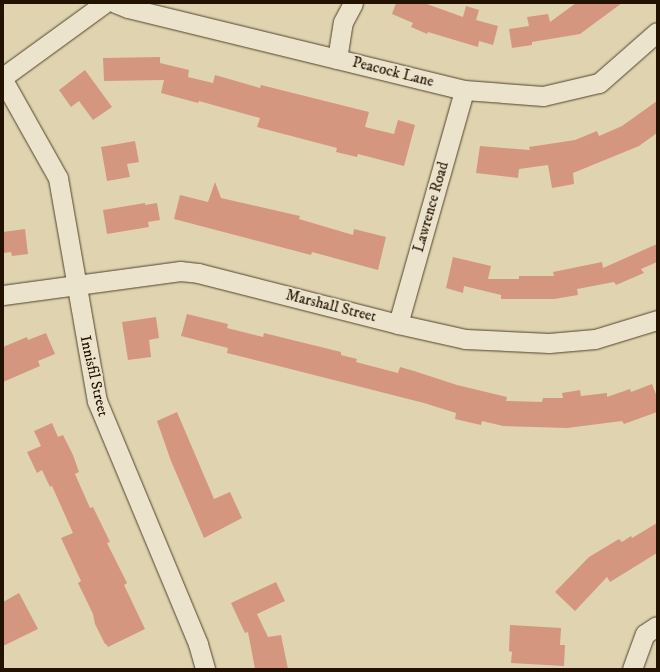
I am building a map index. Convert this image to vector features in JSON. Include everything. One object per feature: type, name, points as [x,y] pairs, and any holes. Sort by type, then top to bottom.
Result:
[{"type":"street","points":[[3,77],[105,3]]},
{"type":"street","name":"Peacock Lane","points":[[115,3],[128,8],[464,90],[544,96],[599,83],[657,32]]},
{"type":"street","points":[[337,59],[343,22],[353,3]]},
{"type":"street","name":"Innisfil Street","points":[[3,80],[58,178],[97,401],[198,644],[205,669]]},
{"type":"street","name":"Lawrence Road","points":[[398,324],[464,90]]},
{"type":"street","name":"Marshall Street","points":[[3,295],[180,270],[198,272],[398,324],[465,339],[549,343],[595,339],[657,320]]},
{"type":"street","points":[[632,669],[645,634],[657,626]]},
{"type":"building","points":[[396,3],[424,3],[463,17],[466,6],[479,10],[476,20],[498,26],[493,45],[479,41],[478,47],[428,32],[427,34],[411,27],[413,23],[392,14]]},
{"type":"building","points":[[576,3],[622,3],[580,34],[532,42],[532,45],[512,48],[509,29],[529,26],[527,17],[548,14],[550,22]]},
{"type":"building","points":[[160,57],[160,63],[189,70],[188,77],[213,83],[215,75],[260,88],[261,85],[369,112],[365,127],[394,134],[398,120],[415,125],[404,166],[358,154],[357,157],[336,152],[337,148],[257,127],[260,118],[199,101],[198,103],[161,93],[164,80],[104,81],[103,58]]},
{"type":"building","points":[[85,70],[112,107],[93,120],[79,101],[71,107],[59,90]]},
{"type":"building","points":[[657,101],[657,133],[639,146],[573,173],[574,184],[552,188],[548,165],[519,169],[518,178],[476,173],[480,146],[530,150],[529,147],[575,140],[597,131],[599,136],[622,126]]},
{"type":"building","points":[[135,141],[139,162],[127,164],[130,177],[107,181],[101,147]]},
{"type":"building","points":[[215,182],[221,198],[300,216],[299,219],[353,235],[354,229],[386,237],[378,270],[312,252],[311,255],[174,219],[180,195],[208,202]]},
{"type":"building","points":[[145,203],[145,205],[157,203],[160,220],[148,222],[149,227],[107,234],[103,210]]},
{"type":"building","points":[[25,229],[28,254],[12,256],[11,252],[3,253],[3,232]]},
{"type":"building","points":[[657,244],[657,262],[641,269],[644,273],[616,285],[614,282],[577,289],[578,295],[554,299],[501,299],[501,295],[464,286],[463,293],[446,288],[453,257],[491,266],[488,279],[519,279],[519,276],[554,276],[553,272],[602,262],[603,268]]},
{"type":"building","points":[[187,314],[228,324],[227,328],[263,337],[264,333],[341,352],[341,355],[357,359],[356,362],[398,373],[400,367],[457,385],[507,397],[506,401],[542,402],[543,398],[563,398],[562,393],[580,390],[581,396],[607,393],[607,397],[630,389],[631,392],[652,384],[657,397],[657,412],[624,424],[622,421],[567,428],[503,426],[482,421],[481,425],[455,419],[456,413],[424,403],[227,353],[228,348],[181,336]]},
{"type":"building","points":[[156,317],[159,338],[149,340],[151,357],[128,360],[122,322]]},
{"type":"building","points":[[46,333],[55,354],[38,361],[40,366],[3,382],[3,347],[27,337],[28,340]]},
{"type":"building","points":[[177,412],[214,499],[230,492],[242,518],[204,538],[171,461],[157,421]]},
{"type":"building","points":[[52,423],[58,437],[63,435],[73,455],[79,472],[75,474],[90,508],[93,507],[110,542],[107,543],[127,583],[124,585],[145,629],[108,647],[95,624],[93,614],[78,583],[81,581],[61,538],[73,533],[52,486],[50,487],[42,470],[37,473],[27,452],[41,446],[34,431]]},
{"type":"building","points":[[657,523],[657,553],[610,582],[607,577],[575,611],[555,592],[589,557],[619,539],[622,542],[631,536],[632,538]]},
{"type":"building","points":[[276,582],[285,601],[257,614],[268,637],[281,635],[288,669],[255,669],[248,632],[245,633],[231,603]]},
{"type":"building","points":[[19,593],[38,629],[3,646],[3,602]]},
{"type":"building","points":[[510,625],[561,628],[560,645],[565,645],[564,666],[511,663],[512,652],[509,651]]}]
